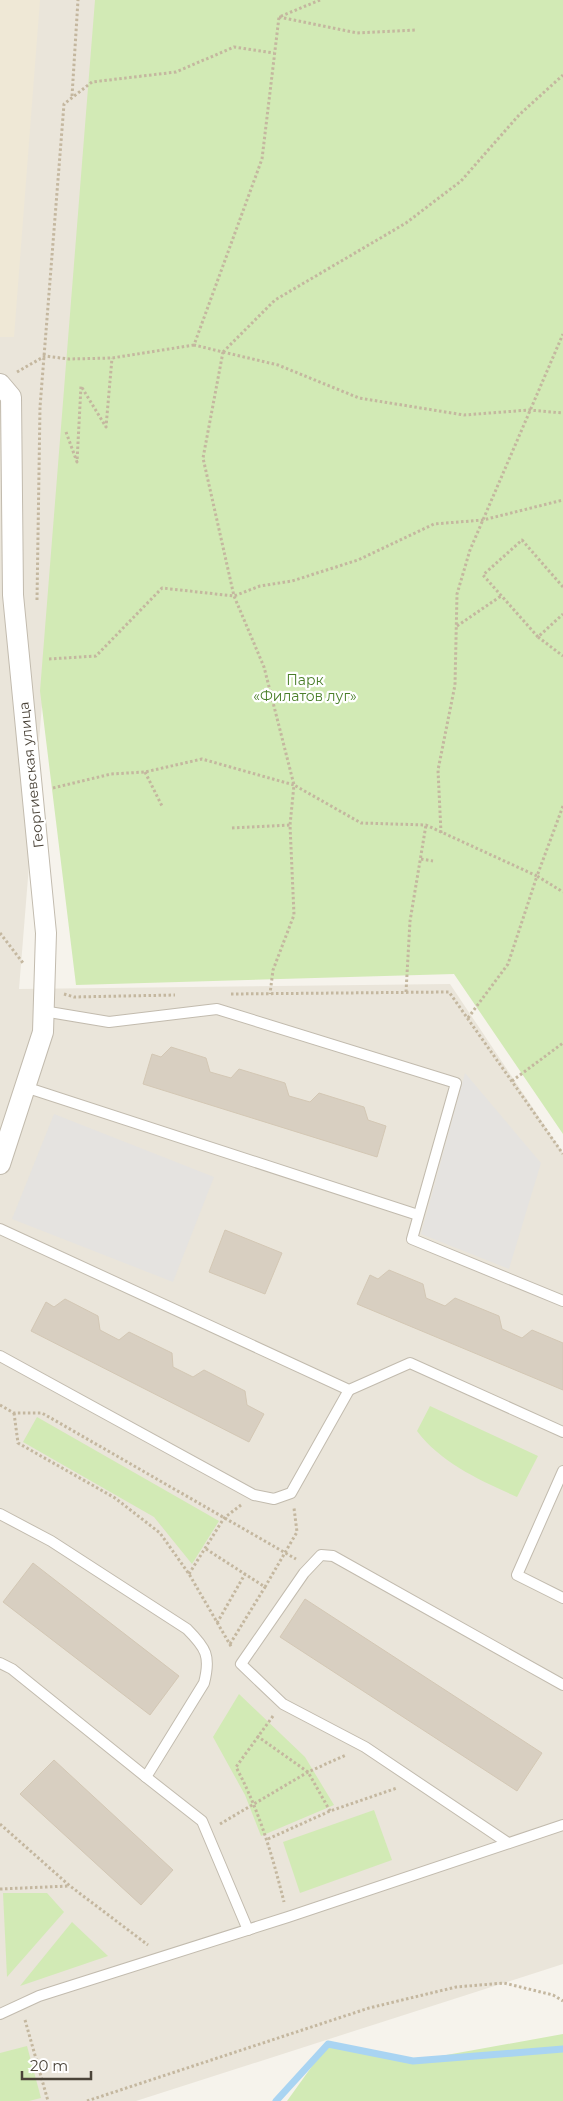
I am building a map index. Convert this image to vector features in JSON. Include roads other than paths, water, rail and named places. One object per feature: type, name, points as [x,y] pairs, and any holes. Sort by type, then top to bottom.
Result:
[{"type":"street","name":"Георгиевская улица","points":[[0,1164],[43,1032],[46,933],[7,595],[11,397],[7,379]]},
{"type":"lane","points":[[43,1011],[109,1022],[217,1009],[456,1083],[412,1239],[563,1301]]},
{"type":"lane","points":[[25,1087],[418,1215]]},
{"type":"lane","points":[[0,1230],[349,1390]]},
{"type":"lane","points":[[0,1356],[254,1495],[274,1499],[291,1493],[349,1390],[410,1363],[563,1432]]},
{"type":"lane","points":[[563,1472],[516,1575],[563,1598]]},
{"type":"lane","points":[[0,1514],[51,1541],[147,1603],[187,1629],[204,1646],[208,1667],[204,1683],[146,1778]]},
{"type":"lane","points":[[508,1843],[365,1747],[283,1704],[241,1664],[310,1565],[321,1555],[333,1556],[563,1685]]},
{"type":"lane","points":[[0,1663],[12,1669],[202,1822],[248,1930]]},
{"type":"lane","points":[[0,2014],[20,2003],[288,1917],[563,1824]]},
{"type":"waterway","points":[[276,2101],[328,2044],[413,2061],[563,2049]]},
{"type":"park label","name":"Парк «Филатов луг»","points":[[305,688]]}]
